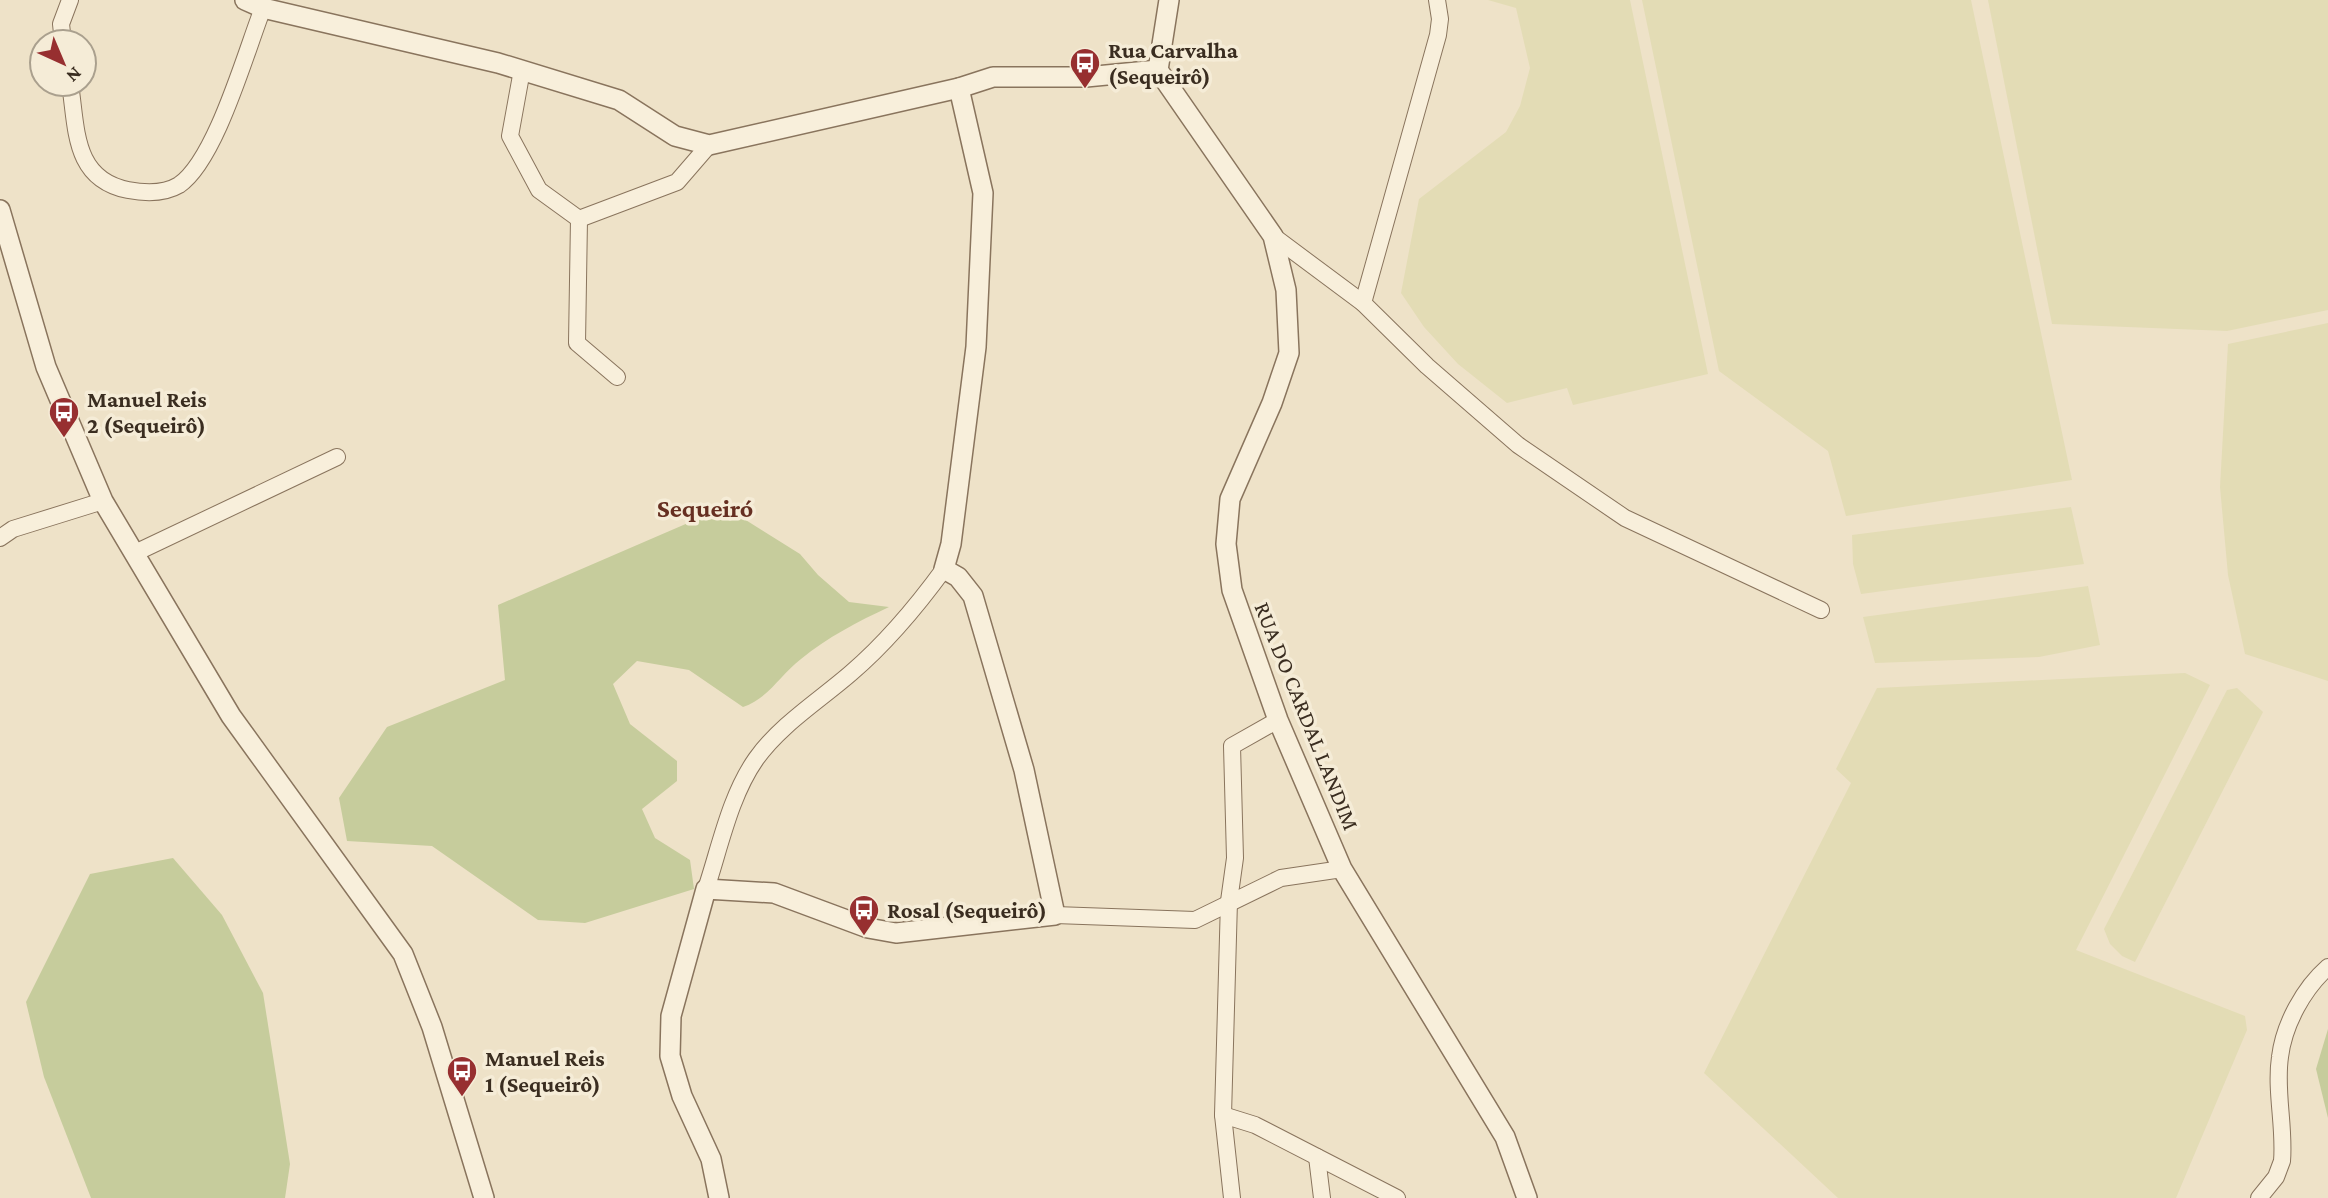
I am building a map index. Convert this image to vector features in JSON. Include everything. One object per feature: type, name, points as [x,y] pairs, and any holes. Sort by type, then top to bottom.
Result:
[{"type":"street","points":[[61,28],[70,0]]},
{"type":"street","points":[[72,98],[82,161],[111,187],[147,194],[179,185],[207,153],[254,4],[522,70],[619,100],[675,136],[709,145],[959,88],[993,77],[1086,77],[1158,70],[1169,0]]},
{"type":"street","points":[[1363,303],[1438,36],[1440,19],[1437,0]]},
{"type":"street","points":[[522,70],[510,136],[539,190],[579,219]]},
{"type":"street","name":"RUA DO CARDAL LANDIM","points":[[1158,70],[1273,236],[1286,290],[1289,353],[1272,403],[1230,499],[1226,544],[1232,590],[1278,720],[1342,869],[1505,1137],[1527,1198]]},
{"type":"street","points":[[719,1198],[711,1158],[682,1096],[670,1056],[671,1016],[706,889],[739,789],[757,758],[789,725],[854,670],[920,603],[944,569],[951,544],[976,347],[984,193],[959,88]]},
{"type":"street","points":[[579,219],[677,182],[709,145]]},
{"type":"street","points":[[0,210],[46,366],[103,501],[231,716],[403,954],[432,1027],[484,1198]]},
{"type":"street","points":[[579,219],[577,343],[617,377]]},
{"type":"street","points":[[1273,236],[1363,303],[1427,366],[1518,445],[1625,519],[1821,610]]},
{"type":"street","points":[[135,553],[337,457]]},
{"type":"street","points":[[4,532],[103,501]]},
{"type":"street","points":[[944,569],[958,577],[973,596],[1024,769],[1055,915]]},
{"type":"street","points":[[1232,1198],[1223,1115],[1229,901],[1235,858],[1232,746],[1278,720]]},
{"type":"street","points":[[706,889],[774,893],[868,928],[896,933],[1055,915],[1195,920],[1229,901],[1281,878],[1342,869]]},
{"type":"street","points":[[2259,1198],[2276,1177],[2282,1161],[2280,1057],[2288,1029],[2312,981],[2328,967]]},
{"type":"street","points":[[1223,1115],[1255,1125],[1397,1198]]},
{"type":"street","points":[[1317,1157],[1322,1198]]},
{"type":"shaded area","points":[[1488,0],[1630,0],[1708,374],[1573,405],[1567,388],[1507,403],[1458,364],[1424,327],[1401,293],[1419,199],[1506,132],[1520,106],[1530,68],[1516,8]]},
{"type":"shaded area","points":[[1642,0],[1971,0],[2072,480],[1846,516],[1828,451],[1719,371]]},
{"type":"shaded area","points":[[1988,0],[2328,0],[2328,310],[2227,331],[2052,324]]},
{"type":"shaded area","points":[[2328,323],[2328,681],[2245,654],[2228,575],[2220,487],[2228,344]]},
{"type":"shaded area","points":[[2071,507],[2084,564],[1861,594],[1853,564],[1852,535]]},
{"type":"shaded area","points":[[2088,586],[2100,645],[2039,657],[1875,663],[1863,617]]},
{"type":"shaded area","points":[[2185,673],[2210,685],[2076,950],[2245,1016],[2247,1030],[2176,1198],[1838,1198],[1704,1073],[1851,783],[1836,769],[1877,688]]},
{"type":"shaded area","points":[[2237,688],[2263,712],[2135,962],[2122,956],[2110,944],[2104,929],[2227,690]]},
{"type":"green space","points":[[725,507],[800,554],[818,575],[849,602],[889,607],[822,644],[794,665],[760,698],[743,707],[689,670],[637,661],[613,684],[630,724],[677,761],[677,781],[642,809],[655,838],[690,860],[694,889],[585,923],[538,920],[432,846],[347,841],[339,798],[387,727],[505,680],[498,605]]},
{"type":"green space","points":[[173,858],[222,915],[263,993],[290,1164],[285,1198],[91,1198],[44,1077],[26,1002],[90,874]]},
{"type":"green space","points":[[2328,1029],[2328,1118],[2316,1069]]},
{"type":"place","name":"Rua Carvalha (Sequeirô)","points":[[1085,90]]},
{"type":"place","name":"Manuel Reis 2 (Sequeirô)","points":[[64,439]]},
{"type":"place","name":"Rosal (Sequeirô)","points":[[864,937]]},
{"type":"place","name":"Manuel Reis 1 (Sequeirô)","points":[[462,1098]]},
{"type":"district","name":"Sequeiró","points":[[705,508]]}]
